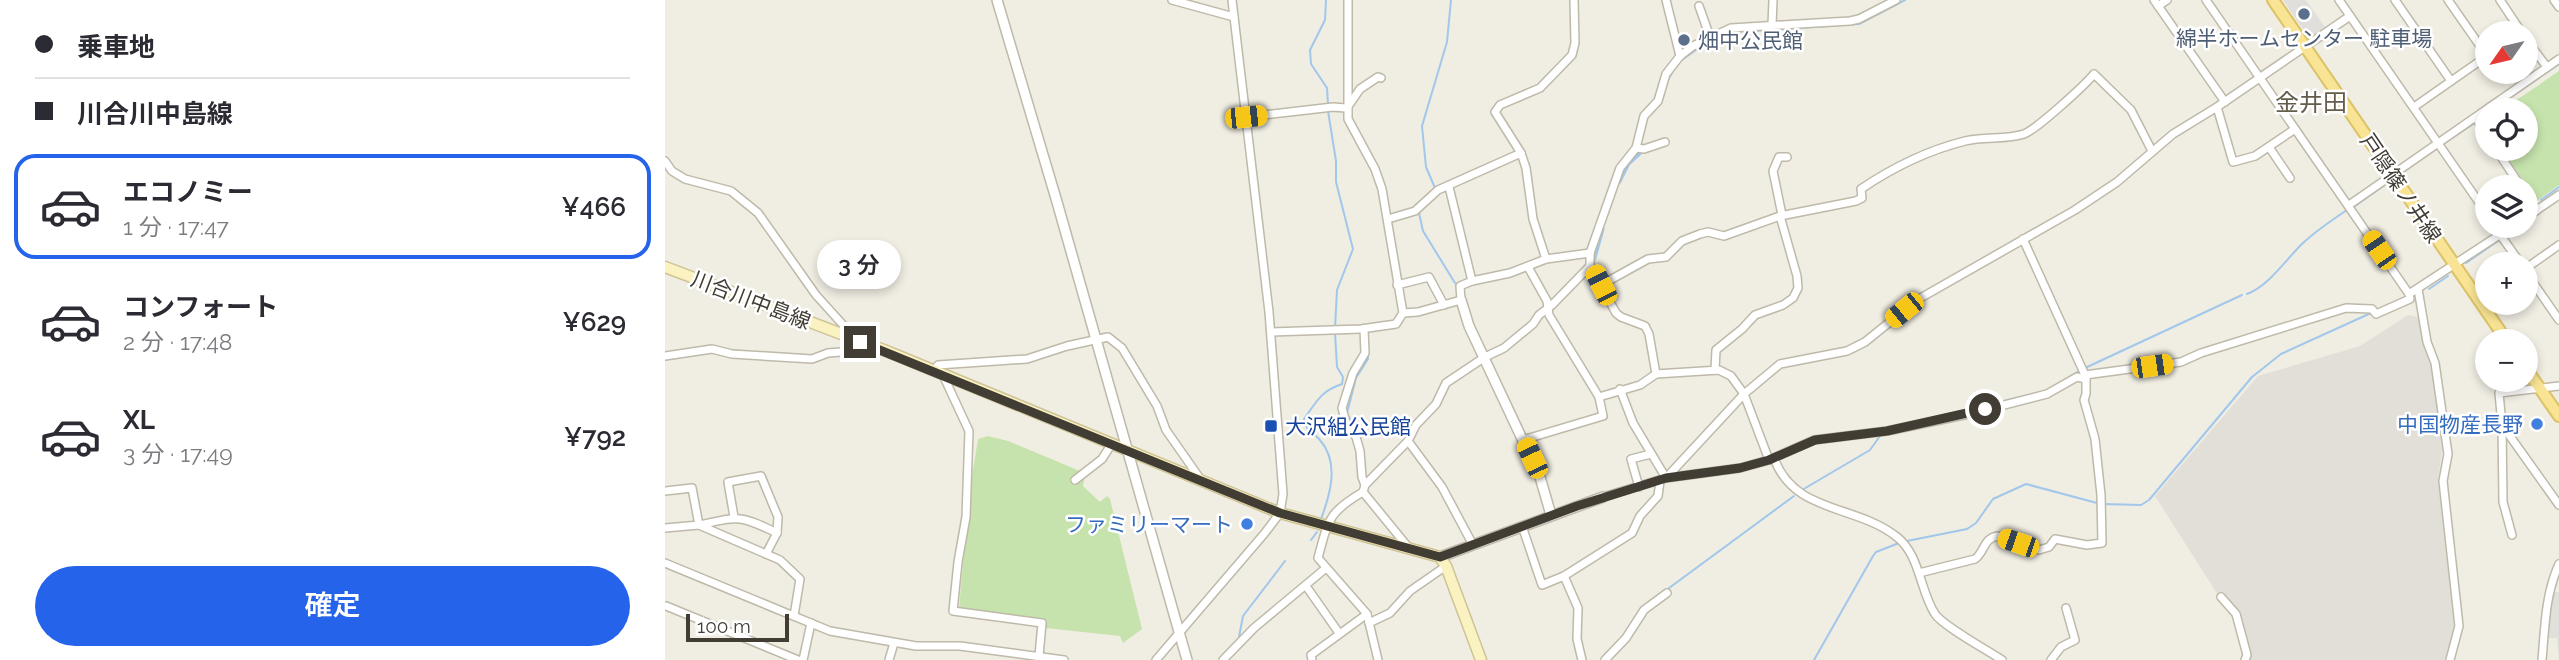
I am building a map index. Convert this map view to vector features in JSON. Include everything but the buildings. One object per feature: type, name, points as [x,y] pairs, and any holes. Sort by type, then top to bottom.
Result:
[{"type":"main road","name":"戸隠篠ノ井線","points":[[2273,0],[2498,329]]},
{"type":"main road","name":"川合川中島線","points":[[665,267],[873,346],[1280,513],[1408,547],[1443,562]]},
{"type":"main road","points":[[2538,385],[2559,416]]},
{"type":"main road","points":[[1443,562],[1481,660]]},
{"type":"street","points":[[997,0],[1187,660]]},
{"type":"street","points":[[1172,0],[1234,17]]},
{"type":"street","points":[[1156,660],[1280,513],[1283,494],[1271,332],[1232,0]]},
{"type":"street","points":[[1271,332],[1396,324],[1403,313],[1388,219],[1375,169],[1353,132],[1346,108],[1348,0]]},
{"type":"street","points":[[1546,259],[1533,219],[1527,168],[1521,153],[1495,112],[1500,104],[1540,88],[1572,55],[1575,43],[1574,0]]},
{"type":"street","points":[[1666,0],[1680,56]]},
{"type":"street","points":[[1772,25],[1773,0]]},
{"type":"street","points":[[1656,374],[1649,334],[1645,326],[1621,317],[1590,266],[1590,253],[1610,192],[1620,169],[1636,148],[1644,116],[1658,101],[1666,74],[1680,56],[1710,37],[1731,28],[1850,22],[1896,0]]},
{"type":"street","points":[[2167,0],[2156,3],[2225,102]]},
{"type":"street","points":[[1369,623],[1390,613],[1410,590],[1443,562],[1473,545],[1603,497],[1663,480],[1740,468],[1772,459],[1815,440],[1887,431],[1969,414],[2047,394],[2077,377],[2181,362],[2201,353],[2346,308],[2372,309],[2376,314],[2410,299],[2349,205],[2206,0]]},
{"type":"street","points":[[2339,0],[2475,197]]},
{"type":"street","points":[[2395,0],[2451,82]]},
{"type":"street","points":[[2448,0],[2475,39]]},
{"type":"street","points":[[2500,0],[2514,21]]},
{"type":"street","points":[[2554,0],[2559,7]]},
{"type":"street","points":[[1699,6],[1710,37]]},
{"type":"street","points":[[1523,526],[1542,585],[1565,576],[1632,533],[1640,516],[1658,496],[1663,480],[1744,394],[1780,364],[1847,351],[1865,342],[1917,300],[2117,183],[2173,134],[2225,102],[2350,16]]},
{"type":"street","points":[[2538,55],[2547,67]]},
{"type":"street","points":[[2504,98],[2559,59]]},
{"type":"street","points":[[2414,107],[2475,65]]},
{"type":"street","points":[[1601,285],[1648,260],[1665,257],[1682,241],[1708,232],[1724,236],[1781,215],[1856,201],[1862,198],[1861,189],[1918,158],[1966,141],[2025,134],[2094,74],[2131,110],[2153,151]]},
{"type":"street","points":[[1346,108],[1360,89],[1378,77],[1381,78]]},
{"type":"street","points":[[1246,117],[1333,107],[1346,108]]},
{"type":"street","points":[[2217,107],[2234,162],[2255,156],[2295,129]]},
{"type":"street","points":[[2349,205],[2475,119]]},
{"type":"street","points":[[1636,148],[1644,149],[1665,142]]},
{"type":"street","points":[[2269,147],[2290,178]]},
{"type":"street","points":[[1388,219],[1415,211],[1433,193],[1521,153]]},
{"type":"street","points":[[1715,370],[1716,350],[1755,315],[1783,305],[1793,298],[1798,288],[1773,171],[1779,157],[1787,158]]},
{"type":"street","points":[[665,161],[669,175],[731,191],[758,213],[816,295],[860,342]]},
{"type":"street","points":[[1449,187],[1472,281]]},
{"type":"street","points":[[2538,210],[2559,195]]},
{"type":"street","points":[[2409,294],[2494,238]]},
{"type":"street","points":[[1919,573],[1975,559],[1980,556],[1987,541],[1998,536],[2039,550],[2049,547],[2055,539],[2087,545],[2102,543],[2101,495],[2095,439],[2084,400],[2086,377],[2023,239]]},
{"type":"street","points":[[2538,260],[2559,245]]},
{"type":"street","points":[[1551,515],[1540,477],[1469,326],[1460,286],[1510,273],[1546,259],[1590,253]]},
{"type":"street","points":[[1378,660],[1367,614],[1318,558],[1327,527],[1337,508],[1364,489],[1408,441],[1416,425],[1436,404],[1446,383],[1485,357],[1504,348],[1533,324],[1590,266]]},
{"type":"street","points":[[1523,440],[1604,416],[1599,397],[1571,353],[1528,267]]},
{"type":"street","points":[[1397,285],[1429,277],[1444,305]]},
{"type":"street","points":[[2419,289],[2427,342],[2435,362],[2448,454],[2443,481],[2459,626],[2449,660]]},
{"type":"street","points":[[2538,289],[2559,320]]},
{"type":"street","points":[[1403,313],[1461,300]]},
{"type":"street","points":[[1364,328],[1365,353],[1353,373],[1342,408],[1346,423],[1356,437],[1360,451],[1364,489],[1408,547]]},
{"type":"street","points":[[1039,656],[1042,623],[953,611],[966,517],[969,431],[938,373],[938,365],[1027,359],[1108,337],[1122,348],[1157,405],[1166,430],[1201,481]]},
{"type":"street","points":[[665,356],[712,349],[732,354],[812,359],[873,346]]},
{"type":"street","points":[[1599,397],[1640,385],[1656,374],[1715,370],[1731,376],[1744,394],[1772,459],[1796,491],[1871,521],[1898,537],[1919,573],[1936,616],[2002,660]]},
{"type":"street","points":[[2512,535],[2503,502],[2499,393],[2559,386]]},
{"type":"street","points":[[1620,389],[1633,423],[1663,480]]},
{"type":"street","points":[[2502,425],[2559,505]]},
{"type":"street","points":[[1408,441],[1442,487],[1473,545]]},
{"type":"street","points":[[1075,480],[1102,459],[1111,445]]},
{"type":"street","points":[[1639,487],[1631,459],[1651,454]]},
{"type":"street","points":[[734,517],[728,482],[761,476],[778,517],[777,533],[766,554]]},
{"type":"street","points":[[665,491],[692,488],[699,525]]},
{"type":"street","points":[[665,528],[699,525],[734,517],[752,521],[777,533]]},
{"type":"street","points":[[699,525],[779,560],[800,579],[794,616]]},
{"type":"street","points":[[665,563],[830,631],[916,646],[960,646],[1064,660]]},
{"type":"street","points":[[2542,660],[2546,610],[2559,564]]},
{"type":"street","points":[[1223,660],[1254,628],[1326,568]]},
{"type":"street","points":[[1565,576],[1578,608],[1577,639],[1582,660]]},
{"type":"street","points":[[1306,586],[1339,633]]},
{"type":"street","points":[[1605,660],[1626,638],[1644,610],[1667,593]]},
{"type":"street","points":[[2221,597],[2236,614],[2245,660]]},
{"type":"street","points":[[666,606],[778,656],[800,660],[811,624]]},
{"type":"street","points":[[2052,660],[2061,647],[2075,640],[2066,608]]},
{"type":"street","points":[[1312,660],[1311,655],[1367,614]]},
{"type":"street","points":[[888,660],[894,643]]},
{"type":"street","points":[[996,660],[1000,651]]},
{"type":"shaded area","name":"綿半ホームセンター 駐車場","points":[[2283,0],[2306,0],[2325,27],[2309,38]]},
{"type":"shaded area","points":[[2408,315],[2418,317],[2437,392],[2442,450],[2438,479],[2455,630],[2447,660],[2246,660],[2236,613],[2221,594],[2218,595],[2155,496],[2258,376],[2360,346]]},
{"type":"shaded area","points":[[2553,592],[2559,592],[2559,657],[2557,638],[2547,638],[2548,612]]},
{"type":"green space","points":[[2559,71],[2559,185],[2538,200],[2538,175],[2519,175],[2509,161],[2538,161],[2538,98],[2520,98]]},
{"type":"green space","points":[[988,436],[1008,441],[1080,471],[1085,476],[1083,486],[1100,502],[1107,496],[1110,499],[1142,629],[1123,643],[1120,636],[1046,628],[1045,621],[959,609],[969,495],[978,439]]},
{"type":"waterway","points":[[1326,0],[1325,20],[1310,50],[1311,64],[1327,88],[1328,104]]},
{"type":"waterway","points":[[1435,188],[1426,167],[1422,126],[1447,42],[1451,0]]},
{"type":"waterway","points":[[1730,32],[1859,24],[1905,0]]},
{"type":"waterway","points":[[1679,62],[1703,45]]},
{"type":"waterway","points":[[2509,98],[2559,64]]},
{"type":"waterway","points":[[1668,80],[1674,69]]},
{"type":"waterway","points":[[1328,111],[1336,161],[1336,182],[1353,249],[1337,290],[1335,328]]},
{"type":"waterway","points":[[2446,142],[2473,124]]},
{"type":"waterway","points":[[2403,172],[2436,149]]},
{"type":"waterway","points":[[1618,181],[1627,163],[1638,153]]},
{"type":"waterway","points":[[2355,206],[2386,184]]},
{"type":"waterway","points":[[2541,200],[2559,187]]},
{"type":"waterway","points":[[2247,294],[2270,278],[2308,238],[2347,210]]},
{"type":"waterway","points":[[1419,213],[1423,231],[1455,283]]},
{"type":"waterway","points":[[1593,258],[1601,229]]},
{"type":"waterway","points":[[2466,263],[2498,241]]},
{"type":"waterway","points":[[2429,289],[2448,276]]},
{"type":"waterway","points":[[2085,368],[2242,295]]},
{"type":"waterway","points":[[1446,301],[1452,299]]},
{"type":"waterway","points":[[1432,304],[1438,303]]},
{"type":"waterway","points":[[2103,504],[2141,505],[2149,500],[2252,377],[2281,354],[2371,313]]},
{"type":"waterway","points":[[1321,519],[1330,490],[1330,459],[1320,440],[1306,426],[1304,419],[1324,393],[1342,384],[1343,377],[1337,367],[1335,333]]},
{"type":"waterway","points":[[1356,431],[1347,413],[1356,378],[1368,359],[1368,346]]},
{"type":"waterway","points":[[2054,386],[2079,371]]},
{"type":"waterway","points":[[1918,421],[2025,396]]},
{"type":"waterway","points":[[1802,490],[1870,450],[1880,436]]},
{"type":"waterway","points":[[1907,541],[1967,529],[1976,523],[1993,499],[2026,484],[2097,503]]},
{"type":"waterway","points":[[1665,591],[1794,496]]},
{"type":"waterway","points":[[1311,540],[1317,532]]},
{"type":"waterway","points":[[1814,660],[1873,556],[1876,552],[1899,543]]},
{"type":"waterway","points":[[1239,637],[1243,616],[1285,561]]},
{"type":"waterway","points":[[1232,646],[1242,635]]},
{"type":"place","name":"綿半ホームセンター 駐車場","points":[[2304,14]]},
{"type":"place","name":"畑中公民館","points":[[1684,40]]},
{"type":"place","name":"中国物産長野","points":[[2537,424]]},
{"type":"place","name":"大沢組公民館","points":[[1271,426]]},
{"type":"place","name":"ファミリーマート","points":[[1247,524]]},
{"type":"district","name":"金井田","points":[[2311,102]]},
{"type":"route","points":[[860,342],[1280,513],[1440,557],[1551,515],[1666,478],[1740,468],[1769,460],[1815,440],[1887,431],[1985,409]]}]
